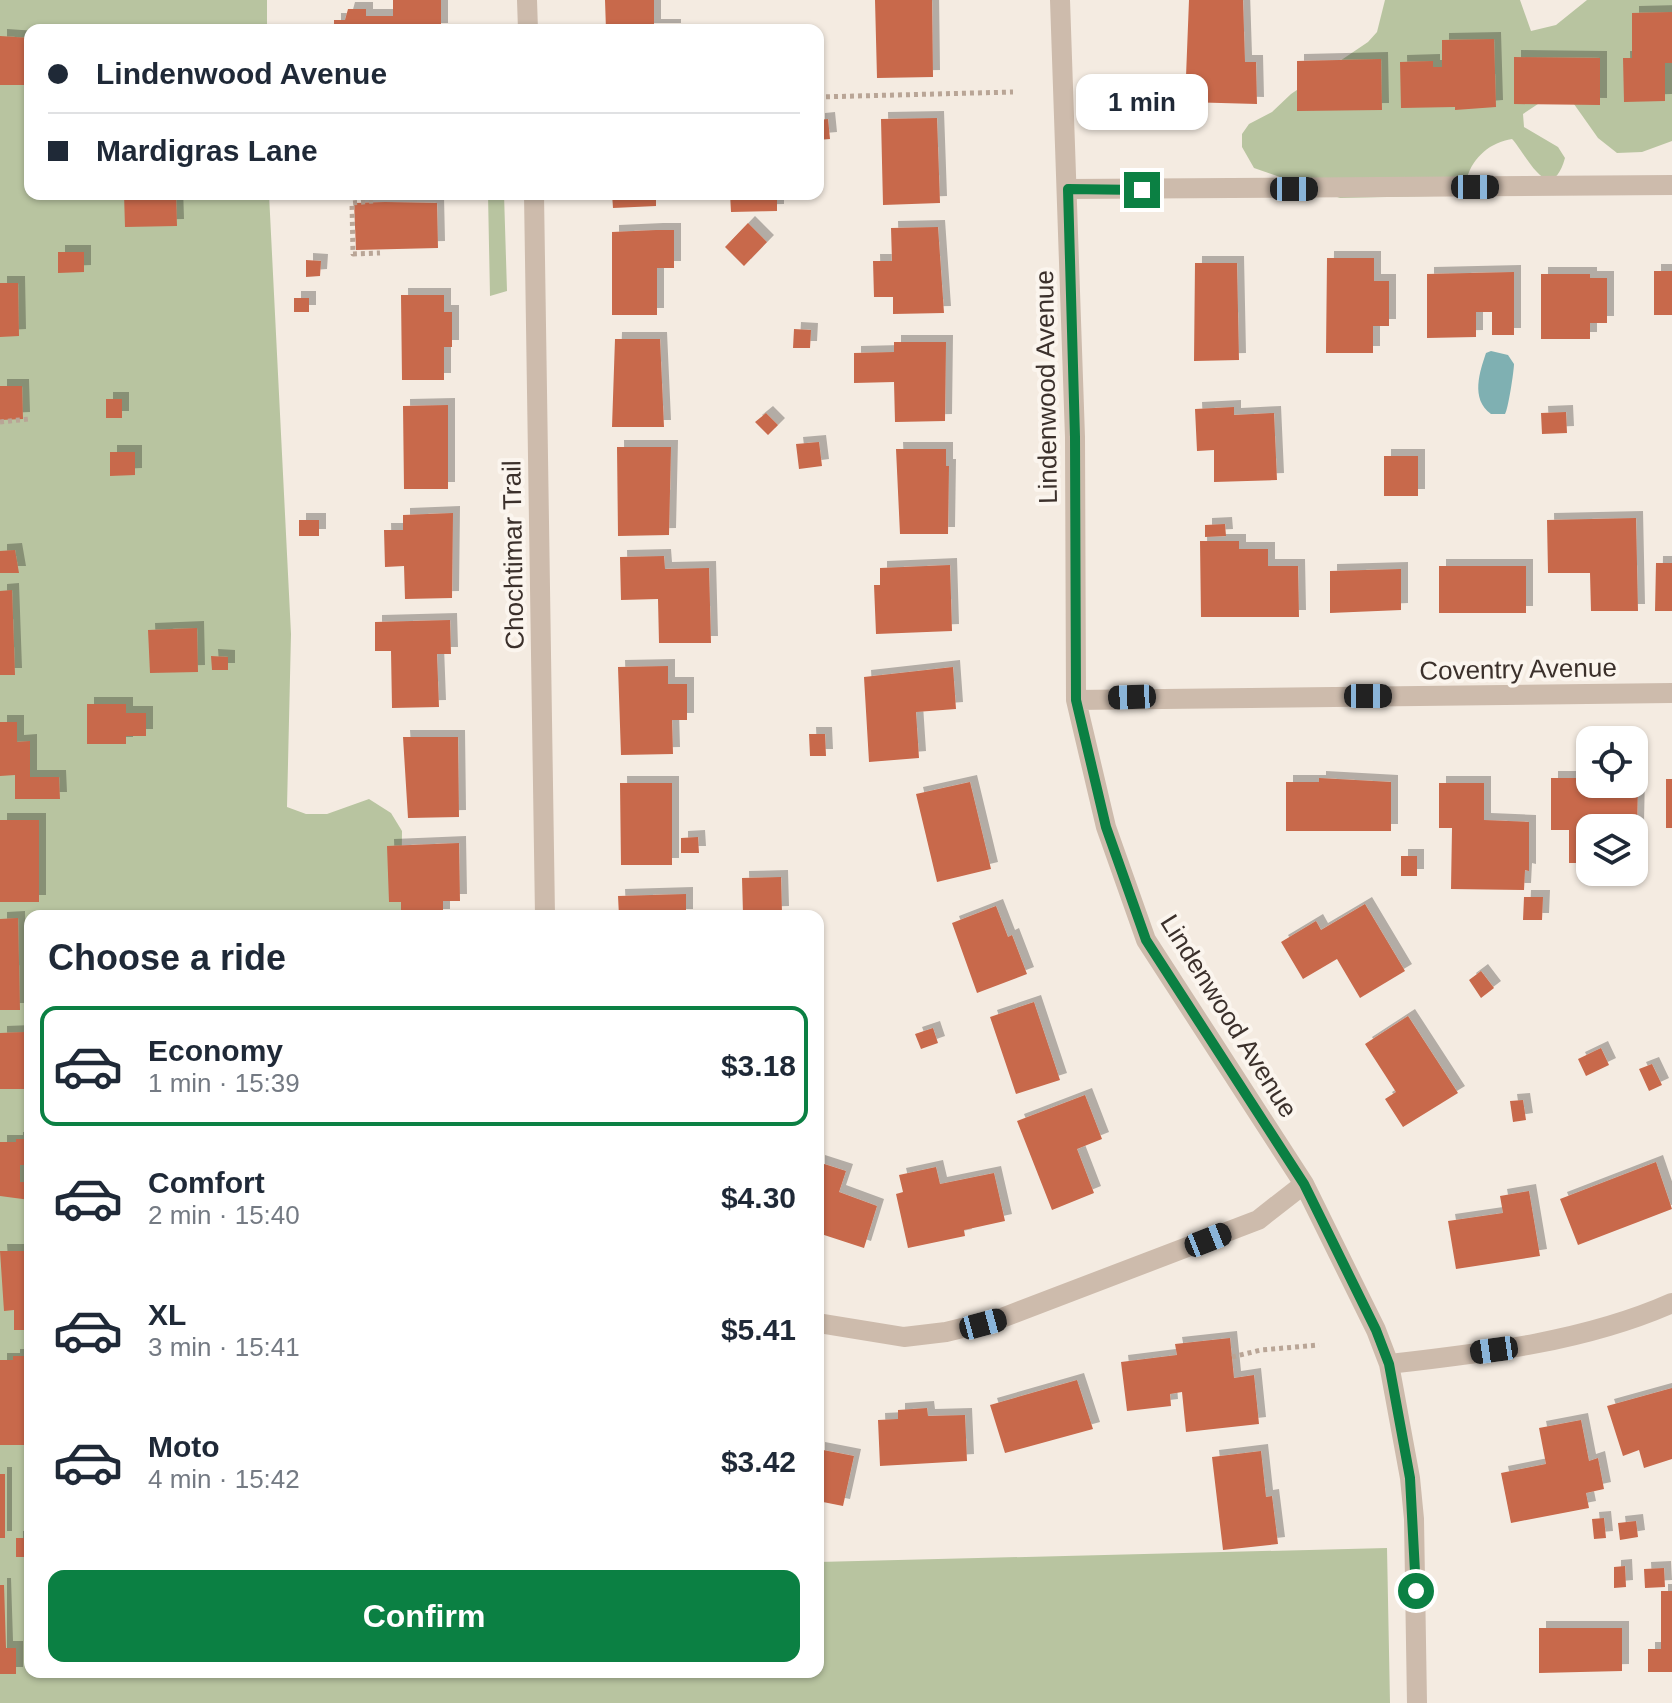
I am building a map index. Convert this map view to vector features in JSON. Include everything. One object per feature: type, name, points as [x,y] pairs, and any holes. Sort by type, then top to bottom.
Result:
[{"type":"street","points":[[527,0],[528,24]]},
{"type":"street","name":"Lindenwood Avenue","points":[[1060,0],[1075,437],[1076,700],[1106,827],[1146,940],[1304,1184],[1389,1364],[1410,1478],[1414,1519],[1417,1703]]},
{"type":"street","points":[[1068,189],[1672,185]]},
{"type":"street","name":"Chochtimar Trail","points":[[534,200],[545,910]]},
{"type":"street","name":"Coventry Avenue","points":[[1076,700],[1672,693]]},
{"type":"street","points":[[824,1324],[904,1337],[946,1332],[999,1319],[1258,1220],[1304,1184]]},
{"type":"street","points":[[1389,1364],[1494,1350],[1626,1323],[1672,1303]]},
{"type":"path","points":[[824,97],[1013,92]]},
{"type":"path","points":[[373,201],[352,203],[353,254],[380,253]]},
{"type":"path","points":[[0,422],[29,419]]},
{"type":"path","points":[[1232,1357],[1261,1350],[1319,1345]]},
{"type":"green space","points":[[0,0],[267,0],[267,24],[24,24],[24,200],[269,200],[291,634],[287,807],[306,814],[327,814],[369,799],[391,813],[402,831],[401,910],[24,910],[24,1678],[824,1678],[824,1562],[1387,1548],[1390,1703],[0,1703]]},
{"type":"green space","points":[[1385,0],[1520,0],[1531,31],[1556,25],[1587,0],[1672,0],[1672,141],[1642,152],[1617,153],[1598,138],[1569,97],[1544,100],[1523,114],[1524,127],[1558,147],[1565,158],[1559,173],[1552,179],[1538,173],[1512,139],[1490,147],[1478,157],[1467,178],[1434,196],[1340,198],[1254,168],[1242,147],[1242,134],[1249,124],[1272,112],[1291,94],[1368,42],[1377,32]]},
{"type":"green space","points":[[488,200],[504,200],[507,291],[490,296]]},
{"type":"water","points":[[1491,351],[1508,355],[1514,364],[1505,414],[1491,414],[1479,393],[1481,368],[1486,353]]},
{"type":"building","points":[[393,0],[441,0],[441,24],[334,24],[334,20],[345,20],[348,9],[366,9],[366,16],[393,16]]},
{"type":"building","points":[[605,0],[654,0],[654,24],[606,24]]},
{"type":"building","points":[[875,0],[932,0],[933,77],[877,78]]},
{"type":"building","points":[[1189,0],[1243,0],[1245,62],[1256,62],[1257,104],[1185,102]]},
{"type":"building","points":[[1672,12],[1672,63],[1665,63],[1665,101],[1624,102],[1623,58],[1632,58],[1632,13]]},
{"type":"building","points":[[0,36],[24,38],[24,85],[0,85]]},
{"type":"building","points":[[1494,39],[1496,107],[1455,110],[1455,107],[1401,108],[1400,62],[1433,61],[1433,67],[1442,67],[1442,40]]},
{"type":"building","points":[[1514,57],[1600,58],[1600,105],[1514,104]]},
{"type":"building","points":[[1381,59],[1382,110],[1297,111],[1297,61]]},
{"type":"building","points":[[937,118],[940,203],[883,205],[881,119]]},
{"type":"building","points":[[824,119],[828,119],[830,139],[824,140]]},
{"type":"building","points":[[124,200],[176,200],[177,226],[125,227]]},
{"type":"building","points":[[612,200],[656,200],[656,206],[613,208]]},
{"type":"building","points":[[730,200],[777,200],[777,211],[731,212]]},
{"type":"building","points":[[354,203],[437,203],[438,248],[356,250]]},
{"type":"building","points":[[748,223],[767,242],[744,266],[725,247]]},
{"type":"building","points":[[938,227],[944,313],[893,314],[893,297],[874,297],[873,261],[892,261],[891,228]]},
{"type":"building","points":[[674,230],[674,268],[657,268],[657,315],[612,315],[612,232]]},
{"type":"building","points":[[58,252],[84,252],[84,272],[58,273]]},
{"type":"building","points":[[1327,258],[1374,258],[1374,281],[1389,281],[1389,326],[1373,326],[1373,353],[1326,353]]},
{"type":"building","points":[[306,260],[321,261],[320,276],[306,277]]},
{"type":"building","points":[[1195,263],[1237,263],[1239,360],[1194,361]]},
{"type":"building","points":[[1654,271],[1672,271],[1672,315],[1654,315]]},
{"type":"building","points":[[1514,272],[1514,335],[1492,335],[1492,312],[1476,312],[1476,337],[1427,338],[1427,274]]},
{"type":"building","points":[[1541,274],[1590,274],[1590,278],[1607,278],[1607,323],[1590,323],[1590,339],[1541,339]]},
{"type":"building","points":[[0,283],[18,283],[19,336],[0,337]]},
{"type":"building","points":[[401,295],[444,295],[444,312],[452,312],[452,347],[444,347],[444,380],[402,380]]},
{"type":"building","points":[[294,298],[309,298],[309,312],[294,312]]},
{"type":"building","points":[[794,329],[811,330],[810,348],[793,348]]},
{"type":"building","points":[[615,339],[660,339],[664,427],[612,427]]},
{"type":"building","points":[[894,342],[946,342],[945,421],[895,422],[894,382],[854,383],[854,353],[894,352]]},
{"type":"building","points":[[0,386],[22,386],[23,419],[0,420]]},
{"type":"building","points":[[106,399],[122,399],[122,418],[106,418]]},
{"type":"building","points":[[448,405],[448,489],[404,489],[403,406]]},
{"type":"building","points":[[1234,407],[1234,415],[1274,413],[1277,480],[1214,482],[1214,450],[1197,451],[1195,409]]},
{"type":"building","points":[[1566,412],[1567,433],[1542,434],[1541,413]]},
{"type":"building","points":[[766,413],[778,425],[768,435],[755,422]]},
{"type":"building","points":[[819,442],[822,466],[799,469],[796,444]]},
{"type":"building","points":[[617,447],[671,447],[669,535],[618,536]]},
{"type":"building","points":[[896,449],[946,449],[946,466],[949,466],[948,534],[900,534]]},
{"type":"building","points":[[110,452],[135,452],[135,475],[110,476]]},
{"type":"building","points":[[1384,456],[1418,456],[1418,496],[1384,496]]},
{"type":"building","points":[[453,513],[452,598],[405,599],[404,566],[385,567],[384,530],[403,530],[403,515]]},
{"type":"building","points":[[1636,518],[1638,611],[1591,611],[1590,573],[1548,573],[1547,520]]},
{"type":"building","points":[[299,520],[319,520],[319,536],[299,536]]},
{"type":"building","points":[[1225,524],[1226,536],[1205,537],[1205,525]]},
{"type":"building","points":[[1200,541],[1239,541],[1239,549],[1268,549],[1268,566],[1298,566],[1299,617],[1201,617]]},
{"type":"building","points":[[15,550],[19,573],[0,573],[0,551]]},
{"type":"building","points":[[664,556],[665,569],[709,568],[711,643],[659,643],[658,599],[621,600],[620,557]]},
{"type":"building","points":[[1656,563],[1672,563],[1672,611],[1655,611]]},
{"type":"building","points":[[950,565],[952,631],[876,634],[874,585],[880,585],[880,568]]},
{"type":"building","points":[[1439,566],[1526,566],[1526,613],[1439,613]]},
{"type":"building","points":[[1401,569],[1401,610],[1330,613],[1330,571]]},
{"type":"building","points":[[12,590],[15,675],[0,675],[0,591]]},
{"type":"building","points":[[450,620],[451,654],[437,654],[439,707],[392,708],[391,651],[375,651],[375,622]]},
{"type":"building","points":[[197,628],[198,672],[150,673],[148,630]]},
{"type":"building","points":[[211,656],[228,657],[228,670],[212,670]]},
{"type":"building","points":[[668,666],[668,684],[687,684],[687,720],[672,720],[673,754],[621,755],[618,667]]},
{"type":"building","points":[[953,667],[956,709],[916,712],[919,758],[869,762],[864,677]]},
{"type":"building","points":[[87,704],[126,704],[126,713],[146,713],[146,736],[126,736],[126,744],[87,744]]},
{"type":"building","points":[[0,722],[17,722],[17,742],[30,741],[30,777],[59,777],[60,799],[15,799],[15,775],[0,776]]},
{"type":"building","points":[[809,734],[825,734],[826,756],[810,756]]},
{"type":"building","points":[[403,737],[458,737],[459,817],[408,818]]},
{"type":"building","points":[[1319,778],[1391,782],[1391,831],[1286,831],[1286,782],[1319,782]]},
{"type":"building","points":[[1551,778],[1576,778],[1576,798],[1638,798],[1637,814],[1576,814],[1576,863],[1569,863],[1569,830],[1551,830]]},
{"type":"building","points":[[1666,779],[1672,779],[1672,828],[1666,828]]},
{"type":"building","points":[[970,782],[991,869],[937,882],[916,794]]},
{"type":"building","points":[[620,783],[672,783],[672,865],[621,865]]},
{"type":"building","points":[[1439,783],[1484,783],[1484,820],[1529,822],[1529,871],[1525,870],[1524,890],[1451,889],[1452,828],[1439,828]]},
{"type":"building","points":[[0,820],[39,820],[39,902],[0,902]]},
{"type":"building","points":[[698,837],[699,853],[681,853],[681,838]]},
{"type":"building","points":[[459,843],[460,901],[443,901],[443,910],[401,910],[401,902],[389,902],[387,846]]},
{"type":"building","points":[[1401,856],[1417,856],[1417,876],[1401,876]]},
{"type":"building","points":[[781,877],[782,910],[743,910],[742,878]]},
{"type":"building","points":[[686,894],[686,910],[619,910],[618,896]]},
{"type":"building","points":[[1524,897],[1543,897],[1542,920],[1523,920]]},
{"type":"building","points":[[1365,904],[1405,971],[1360,998],[1337,959],[1303,979],[1281,942],[1316,921],[1321,930]]},
{"type":"building","points":[[996,906],[1008,937],[1012,935],[1027,974],[977,993],[952,923]]},
{"type":"building","points":[[18,918],[20,1010],[0,1010],[0,919]]},
{"type":"building","points":[[1481,971],[1494,988],[1481,998],[1469,980]]},
{"type":"building","points":[[1034,1002],[1060,1080],[1016,1094],[990,1017]]},
{"type":"building","points":[[1408,1016],[1458,1093],[1403,1127],[1385,1099],[1396,1092],[1365,1044]]},
{"type":"building","points":[[933,1028],[938,1043],[921,1049],[915,1034]]},
{"type":"building","points":[[24,1032],[24,1089],[0,1089],[0,1033]]},
{"type":"building","points":[[1601,1048],[1609,1065],[1586,1076],[1578,1059]]},
{"type":"building","points":[[1652,1064],[1662,1085],[1649,1091],[1639,1069]]},
{"type":"building","points":[[1085,1095],[1102,1139],[1077,1149],[1094,1193],[1052,1210],[1017,1121]]},
{"type":"building","points":[[1523,1100],[1526,1120],[1513,1122],[1510,1101]]},
{"type":"building","points":[[16,1139],[24,1139],[24,1165],[20,1165],[20,1182],[24,1182],[24,1199],[0,1196],[0,1142],[16,1142]]},
{"type":"building","points":[[1656,1162],[1672,1209],[1578,1245],[1560,1199]]},
{"type":"building","points":[[824,1164],[846,1171],[839,1192],[877,1206],[864,1248],[824,1235]]},
{"type":"building","points":[[936,1167],[940,1184],[994,1173],[1005,1221],[964,1230],[965,1236],[908,1248],[896,1194],[903,1192],[899,1175]]},
{"type":"building","points":[[1529,1191],[1540,1256],[1456,1269],[1448,1221],[1503,1213],[1500,1196]]},
{"type":"building","points":[[0,1251],[24,1251],[24,1330],[14,1330],[14,1310],[4,1311]]},
{"type":"building","points":[[1230,1338],[1234,1378],[1254,1375],[1259,1424],[1186,1432],[1182,1392],[1170,1394],[1171,1406],[1127,1411],[1121,1362],[1177,1355],[1175,1344]]},
{"type":"building","points":[[13,1356],[24,1356],[24,1445],[0,1445],[0,1360],[13,1360]]},
{"type":"building","points":[[1077,1380],[1093,1429],[1005,1453],[990,1405]]},
{"type":"building","points":[[1672,1388],[1672,1459],[1644,1468],[1639,1450],[1623,1456],[1607,1406]]},
{"type":"building","points":[[927,1408],[928,1416],[965,1415],[967,1461],[880,1466],[878,1420],[898,1419],[898,1410]]},
{"type":"building","points":[[1581,1420],[1589,1461],[1598,1458],[1604,1489],[1586,1493],[1589,1508],[1511,1523],[1501,1473],[1546,1464],[1539,1428]]},
{"type":"building","points":[[824,1450],[854,1456],[843,1506],[824,1502]]},
{"type":"building","points":[[1261,1451],[1266,1497],[1272,1496],[1278,1544],[1223,1550],[1212,1457]]},
{"type":"building","points":[[0,1474],[5,1474],[5,1538],[0,1538]]},
{"type":"building","points":[[1604,1518],[1606,1538],[1594,1539],[1592,1519]]},
{"type":"building","points":[[1636,1521],[1638,1537],[1620,1540],[1618,1523]]},
{"type":"building","points":[[16,1538],[24,1538],[24,1557],[16,1557]]},
{"type":"building","points":[[1625,1566],[1626,1587],[1614,1588],[1614,1567]]},
{"type":"building","points":[[1664,1568],[1665,1587],[1645,1588],[1644,1569]]},
{"type":"building","points":[[0,1585],[4,1585],[6,1648],[16,1648],[16,1674],[0,1674]]},
{"type":"building","points":[[1661,1591],[1672,1591],[1672,1672],[1648,1672],[1648,1649],[1661,1649]]},
{"type":"building","points":[[1539,1628],[1622,1628],[1622,1671],[1539,1673]]},
{"type":"route","points":[[1142,190],[1068,189],[1075,437],[1076,700],[1106,827],[1146,940],[1304,1184],[1376,1330],[1389,1364],[1410,1478],[1416,1591]]}]
